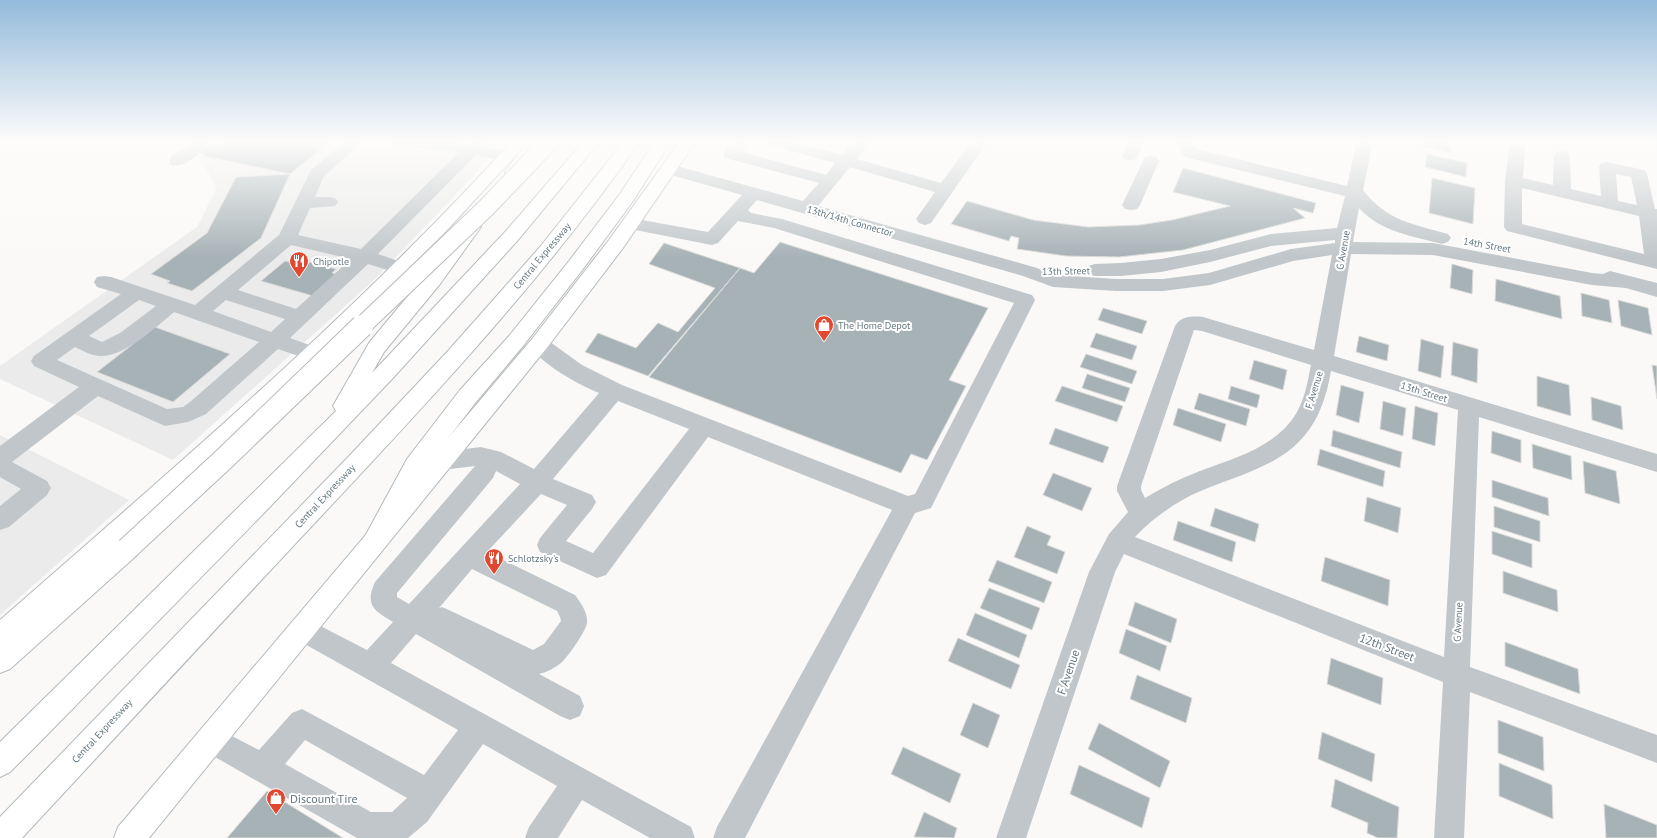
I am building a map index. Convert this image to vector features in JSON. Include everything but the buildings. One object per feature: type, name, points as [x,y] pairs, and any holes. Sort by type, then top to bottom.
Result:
[{"type":"main road","points":[[0,637],[233,429],[313,354],[400,268],[485,180]]},
{"type":"main road","points":[[331,430],[376,348],[433,279],[507,180]]},
{"type":"main road","points":[[0,660],[127,549],[224,459],[512,180]]},
{"type":"main road","points":[[0,762],[331,430],[419,339],[489,262],[559,180]]},
{"type":"main road","name":"Central Expressway","points":[[1,838],[321,501],[441,372],[544,254],[602,180]]},
{"type":"main road","points":[[375,540],[415,465],[468,396],[516,341],[576,265],[638,180]]},
{"type":"main road","points":[[128,838],[539,344],[631,224],[662,180]]},
{"type":"street","points":[[198,313],[287,238],[314,180]]},
{"type":"street","points":[[136,293],[41,361],[165,418],[177,418],[198,408],[274,341],[365,256],[441,180]]},
{"type":"street","name":"13th/14th Connector","points":[[709,180],[1030,272]]},
{"type":"street","points":[[807,208],[830,181],[827,180]]},
{"type":"street","points":[[911,180],[945,190]]},
{"type":"street","points":[[925,219],[952,180]]},
{"type":"street","points":[[1131,205],[1142,180]]},
{"type":"street","points":[[1305,180],[1355,192],[1369,209],[1383,219],[1395,225],[1442,238]]},
{"type":"street","name":"G Avenue","points":[[1323,360],[1344,241],[1357,180]]},
{"type":"street","points":[[1562,180],[1562,192]]},
{"type":"street","points":[[1608,180],[1610,204]]},
{"type":"street","points":[[1641,180],[1652,214],[1656,263],[1513,227],[1514,181],[1652,214]]},
{"type":"street","points":[[631,224],[712,238],[754,193]]},
{"type":"street","points":[[303,203],[329,202]]},
{"type":"street","points":[[539,344],[554,358],[578,374],[614,391],[907,506],[923,501],[1025,300],[776,223],[745,218],[739,209]]},
{"type":"street","points":[[287,238],[365,256],[400,268]]},
{"type":"street","name":"14th Street","points":[[1344,241],[1442,238],[1512,250],[1576,266],[1624,282],[1657,290]]},
{"type":"street","name":"14th Street","points":[[1344,241],[1433,249],[1482,257],[1592,279],[1624,282]]},
{"type":"street","name":"13th Street","points":[[1030,272],[1053,281],[1163,285],[1210,279],[1344,241]]},
{"type":"street","points":[[1620,254],[1624,282]]},
{"type":"street","points":[[1014,297],[1030,272]]},
{"type":"street","points":[[104,282],[172,304],[313,354]]},
{"type":"street","points":[[223,292],[300,317]]},
{"type":"street","points":[[74,337],[98,349],[109,348],[122,342],[172,304]]},
{"type":"street","name":"13th Street","points":[[1142,514],[1129,491],[1129,486],[1185,326],[1191,323],[1203,324],[1323,360],[1657,463]]},
{"type":"street","name":"F Avenue","points":[[1011,838],[1102,572],[1112,550],[1142,514],[1164,498],[1184,487],[1253,461],[1285,443],[1299,428],[1308,411],[1317,387],[1323,360]]},
{"type":"street","points":[[0,458],[96,386]]},
{"type":"street","points":[[371,666],[418,622],[469,555],[537,482],[614,391]]},
{"type":"street","name":"G Avenue","points":[[1449,838],[1455,674],[1469,406]]},
{"type":"street","points":[[442,461],[481,456],[493,458],[537,482],[584,502],[549,545],[597,567],[704,426]]},
{"type":"street","points":[[0,466],[39,488],[0,520]]},
{"type":"street","points":[[485,471],[384,590],[384,604],[570,706]]},
{"type":"street","points":[[728,838],[907,506]]},
{"type":"street","name":"12th Street","points":[[1118,541],[1455,674],[1657,749]]},
{"type":"street","points":[[418,622],[442,619],[532,662],[542,661],[553,653],[574,624],[573,614],[566,602],[469,555]]},
{"type":"street","points":[[303,629],[680,838]]},
{"type":"street","points":[[263,768],[302,723],[429,794]]},
{"type":"street","points":[[211,739],[368,827],[397,827],[416,811],[479,726]]},
{"type":"street","points":[[540,838],[577,781]]},
{"type":"shaded area","points":[[213,180],[470,180],[373,281],[173,460],[0,379],[0,366],[197,227],[217,187]]},
{"type":"shaded area","points":[[0,435],[129,500],[0,615]]},
{"type":"place","name":"Chipotle","points":[[299,278]]},
{"type":"place","name":"The Home Depot","points":[[824,342]]},
{"type":"place","name":"Schlotzsky's","points":[[494,575]]},
{"type":"place","name":"Discount Tire","points":[[276,815]]}]
